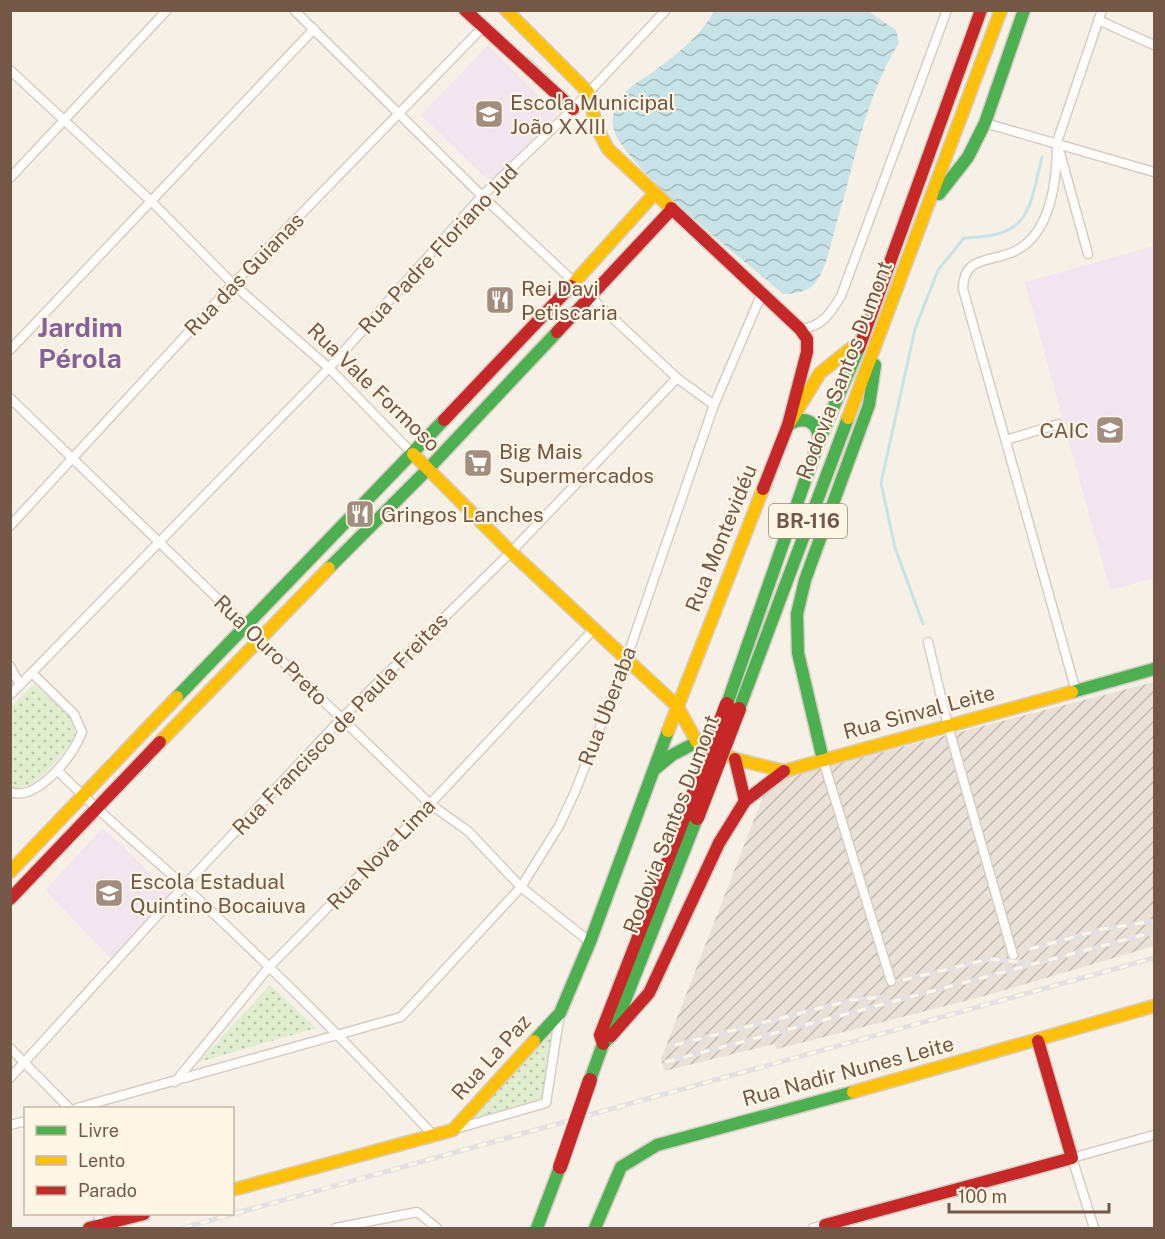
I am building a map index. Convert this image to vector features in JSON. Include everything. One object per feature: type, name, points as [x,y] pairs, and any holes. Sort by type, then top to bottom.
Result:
[{"type":"main road","points":[[465,10],[573,110]]},
{"type":"main road","points":[[506,10],[588,92],[592,114],[608,149],[800,329]]},
{"type":"main road","name":"Rodovia Santos Dumont","points":[[733,707],[819,441],[862,339],[981,10]]},
{"type":"main road","name":"Rodovia Santos Dumont","points":[[537,1228],[590,1080],[607,1040],[600,1035],[692,816],[880,333],[1000,10]]},
{"type":"main road","points":[[927,210],[968,157],[985,123],[1024,10]]},
{"type":"main road","points":[[10,873],[576,283],[656,193]]},
{"type":"main road","points":[[10,899],[259,639],[428,469],[672,209]]},
{"type":"main road","name":"Rua Montevidéu","points":[[560,1013],[590,942],[677,706],[789,425],[807,352],[807,339],[800,329]]},
{"type":"main road","points":[[823,760],[798,652],[797,614],[805,580],[869,405],[880,333]]},
{"type":"main road","points":[[789,425],[820,373],[862,339]]},
{"type":"main road","points":[[789,425],[799,419],[810,420],[818,429],[819,441]]},
{"type":"main road","name":"Rua Vale Formoso","points":[[413,454],[511,552],[677,706],[697,742]]},
{"type":"main road","name":"Rua Sinval Leite","points":[[697,742],[735,759],[784,771],[1155,669]]},
{"type":"main road","points":[[654,770],[672,754],[697,742]]},
{"type":"main road","points":[[735,759],[745,801]]},
{"type":"main road","points":[[607,1040],[649,993],[664,965],[704,872],[745,801],[784,771]]},
{"type":"main road","name":"Rua Nadir Nunes Leite","points":[[595,1228],[621,1167],[657,1145],[1038,1041],[1155,1006]]},
{"type":"main road","name":"Rua La Paz","points":[[453,1130],[560,1013]]},
{"type":"main road","points":[[821,1227],[1072,1158],[1038,1041]]},
{"type":"main road","points":[[234,1189],[453,1130]]},
{"type":"main road","points":[[96,1222],[138,1215]]},
{"type":"street","points":[[10,178],[167,10]]},
{"type":"street","points":[[294,10],[482,196],[677,378],[714,405]]},
{"type":"street","name":"Rua Padre Floriano Jud","points":[[10,695],[329,368],[482,196],[573,110],[666,10]]},
{"type":"street","points":[[800,329],[813,328],[827,319],[841,296],[947,10]]},
{"type":"street","points":[[1076,691],[963,289],[963,276],[971,266],[1018,250],[1036,233],[1048,210],[1057,170],[1057,142],[1102,10]]},
{"type":"street","points":[[1098,20],[1155,45]]},
{"type":"street","name":"Rua das Guianas","points":[[10,526],[232,284],[483,27]]},
{"type":"street","points":[[10,350],[314,29]]},
{"type":"street","name":"Rua Vale Formoso","points":[[10,70],[151,201],[232,284],[329,368],[413,454]]},
{"type":"street","points":[[573,110],[592,114]]},
{"type":"street","points":[[985,123],[1155,172]]},
{"type":"street","points":[[1057,142],[1088,254]]},
{"type":"street","name":"Rua Uberaba","points":[[81,1107],[174,1083],[401,1017],[521,887],[559,826],[571,800],[626,660],[714,405],[762,294]]},
{"type":"street","name":"Rua Francisco de Paula Freitas","points":[[10,1078],[184,886],[342,718],[511,552],[677,378]]},
{"type":"street","name":"Rua Ouro Preto","points":[[10,398],[430,804],[468,831],[521,887],[590,942]]},
{"type":"street","points":[[1006,440],[1059,424]]},
{"type":"street","name":"Rua Nova Lima","points":[[174,1083],[270,967],[430,804],[594,629]]},
{"type":"street","points":[[928,642],[948,726],[1013,955]]},
{"type":"street","points":[[10,666],[20,686]]},
{"type":"street","points":[[10,792],[27,794],[57,770],[79,740],[82,732],[80,723],[74,714],[32,673]]},
{"type":"street","points":[[823,760],[891,981]]},
{"type":"street","points":[[57,770],[97,810],[184,886],[341,1035],[434,1136]]},
{"type":"street","name":"Rua Montevidéu","points":[[453,1130],[546,1103],[560,1013]]},
{"type":"street","points":[[10,1048],[26,1061],[68,1107]]},
{"type":"street","points":[[1094,1228],[1072,1158],[1155,1135]]},
{"type":"street","points":[[336,1228],[417,1212],[437,1228]]},
{"type":"shaded area","name":"Escola Municipal João XXIII","points":[[488,45],[557,114],[491,183],[421,115]]},
{"type":"shaded area","name":"CAIC","points":[[1154,246],[1154,578],[1110,590],[1025,282]]},
{"type":"shaded area","points":[[1154,682],[1154,946],[988,995],[777,1049],[774,1044],[664,1071],[661,1059],[764,794],[785,777]]},
{"type":"shaded area","name":"Escola Estadual Quintino Bocaiuva","points":[[103,828],[173,895],[115,962],[45,890]]},
{"type":"green space","points":[[34,684],[74,721],[75,739],[39,778],[30,784],[11,788],[10,708]]},
{"type":"green space","points":[[270,985],[316,1028],[199,1062]]},
{"type":"green space","points":[[554,1024],[543,1098],[466,1122]]},
{"type":"water","points":[[714,11],[868,11],[896,30],[899,43],[877,86],[869,109],[826,262],[816,282],[801,292],[783,294],[716,238],[637,164],[620,142],[613,126],[614,112],[625,93],[688,44]]},
{"type":"waterway","points":[[528,58],[562,91]]},
{"type":"waterway","points":[[923,624],[895,548],[881,483],[915,329],[938,270],[964,238],[1002,233],[1014,227],[1022,218],[1029,207],[1042,157]]},
{"type":"railway","points":[[1030,949],[1103,929],[1154,921]]},
{"type":"railway","points":[[666,1062],[1154,932]]},
{"type":"railway","points":[[234,1214],[1154,958]]},
{"type":"railway","points":[[903,980],[990,959],[1027,963]]},
{"type":"railway","points":[[675,1045],[852,1000],[882,997]]},
{"type":"railway","points":[[183,1228],[230,1215]]},
{"type":"traffic: fast","points":[[939,194],[968,157],[985,123],[1024,10]]},
{"type":"traffic: fast","points":[[329,568],[428,469],[557,332]]},
{"type":"traffic: fast","points":[[727,704],[819,441],[859,348]]},
{"type":"traffic: fast","points":[[823,760],[798,653],[797,614],[805,580],[869,405],[875,365]]},
{"type":"traffic: fast","points":[[739,709],[848,418]]},
{"type":"traffic: fast","points":[[177,697],[444,420]]},
{"type":"traffic: fast","points":[[788,425],[800,420],[810,422],[816,429],[819,441]]},
{"type":"traffic: fast","points":[[1072,692],[1154,669]]},
{"type":"traffic: fast","points":[[534,1041],[560,1013],[590,942],[668,731]]},
{"type":"traffic: fast","points":[[655,769],[672,755],[697,742]]},
{"type":"traffic: fast","points":[[590,1080],[603,1044],[611,1036],[697,818]]},
{"type":"traffic: fast","points":[[595,1228],[621,1167],[657,1145],[853,1092]]},
{"type":"traffic: fast","points":[[537,1228],[560,1167]]},
{"type":"traffic: slow","points":[[506,10],[588,92],[597,128],[608,149],[671,208]]},
{"type":"traffic: slow","points":[[848,418],[1001,10]]},
{"type":"traffic: slow","points":[[571,286],[655,193]]},
{"type":"traffic: slow","points":[[788,425],[820,373],[860,341]]},
{"type":"traffic: slow","points":[[413,454],[511,552],[677,706],[697,742]]},
{"type":"traffic: slow","points":[[668,731],[763,489]]},
{"type":"traffic: slow","points":[[160,742],[329,568]]},
{"type":"traffic: slow","points":[[697,742],[735,759],[784,771],[1072,692]]},
{"type":"traffic: slow","points":[[10,872],[177,697]]},
{"type":"traffic: slow","points":[[853,1092],[1154,1006]]},
{"type":"traffic: slow","points":[[234,1189],[453,1130],[534,1041]]},
{"type":"traffic: jam","points":[[465,10],[573,109]]},
{"type":"traffic: jam","points":[[859,348],[981,10]]},
{"type":"traffic: jam","points":[[671,208],[800,329],[807,339],[807,352],[788,425],[763,489]]},
{"type":"traffic: jam","points":[[557,332],[672,209]]},
{"type":"traffic: jam","points":[[444,420],[571,286]]},
{"type":"traffic: jam","points":[[686,814],[727,704]]},
{"type":"traffic: jam","points":[[697,818],[739,709]]},
{"type":"traffic: jam","points":[[10,899],[160,742]]},
{"type":"traffic: jam","points":[[735,759],[745,801]]},
{"type":"traffic: jam","points":[[611,1036],[649,993],[719,843],[745,801],[784,771]]},
{"type":"traffic: jam","points":[[603,1044],[600,1035],[686,814]]},
{"type":"traffic: jam","points":[[826,1228],[825,1225],[1072,1158],[1038,1041]]},
{"type":"traffic: jam","points":[[560,1167],[590,1080]]},
{"type":"traffic: jam","points":[[89,1228],[140,1215]]},
{"type":"place","name":"Escola Municipal João XXIII","points":[[489,114]]},
{"type":"place","name":"Rei Davi Petiscaria","points":[[500,300]]},
{"type":"place","name":"CAIC","points":[[1110,430]]},
{"type":"place","name":"Big Mais Supermercados","points":[[478,463]]},
{"type":"place","name":"Gringos Lanches","points":[[360,514]]},
{"type":"place","name":"Escola Estadual Quintino Bocaiuva","points":[[109,893]]},
{"type":"district","name":"Jardim Pérola","points":[[80,342]]}]
